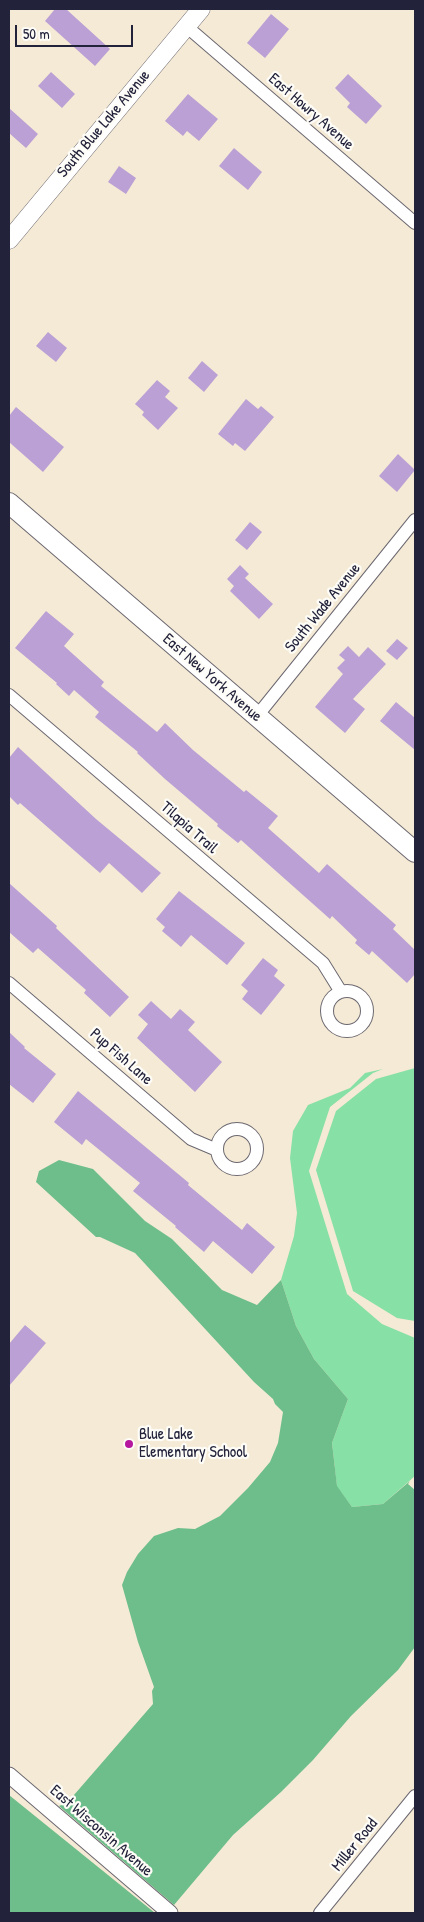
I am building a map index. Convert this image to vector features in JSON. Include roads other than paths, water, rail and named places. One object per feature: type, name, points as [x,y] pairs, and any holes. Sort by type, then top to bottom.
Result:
[{"type":"main road","name":"South Blue Lake Avenue","points":[[9,240],[200,9]]},
{"type":"main road","name":"East New York Avenue","points":[[9,503],[415,852]]},
{"type":"street","name":"East Howry Avenue","points":[[186,26],[415,223]]},
{"type":"street","name":"South Wade Avenue","points":[[257,716],[415,520]]},
{"type":"street","name":"Tilapia Trail","points":[[9,695],[323,963],[341,992]]},
{"type":"street","name":"Pup Fish Lane","points":[[9,982],[191,1139],[217,1150]]},
{"type":"street","name":"East Wisconsin Avenue","points":[[9,1775],[170,1913]]},
{"type":"street","name":"Miller Road","points":[[320,1913],[415,1796]]},
{"type":"place","name":"Blue Lake Elementary School","points":[[129,1444]]}]
